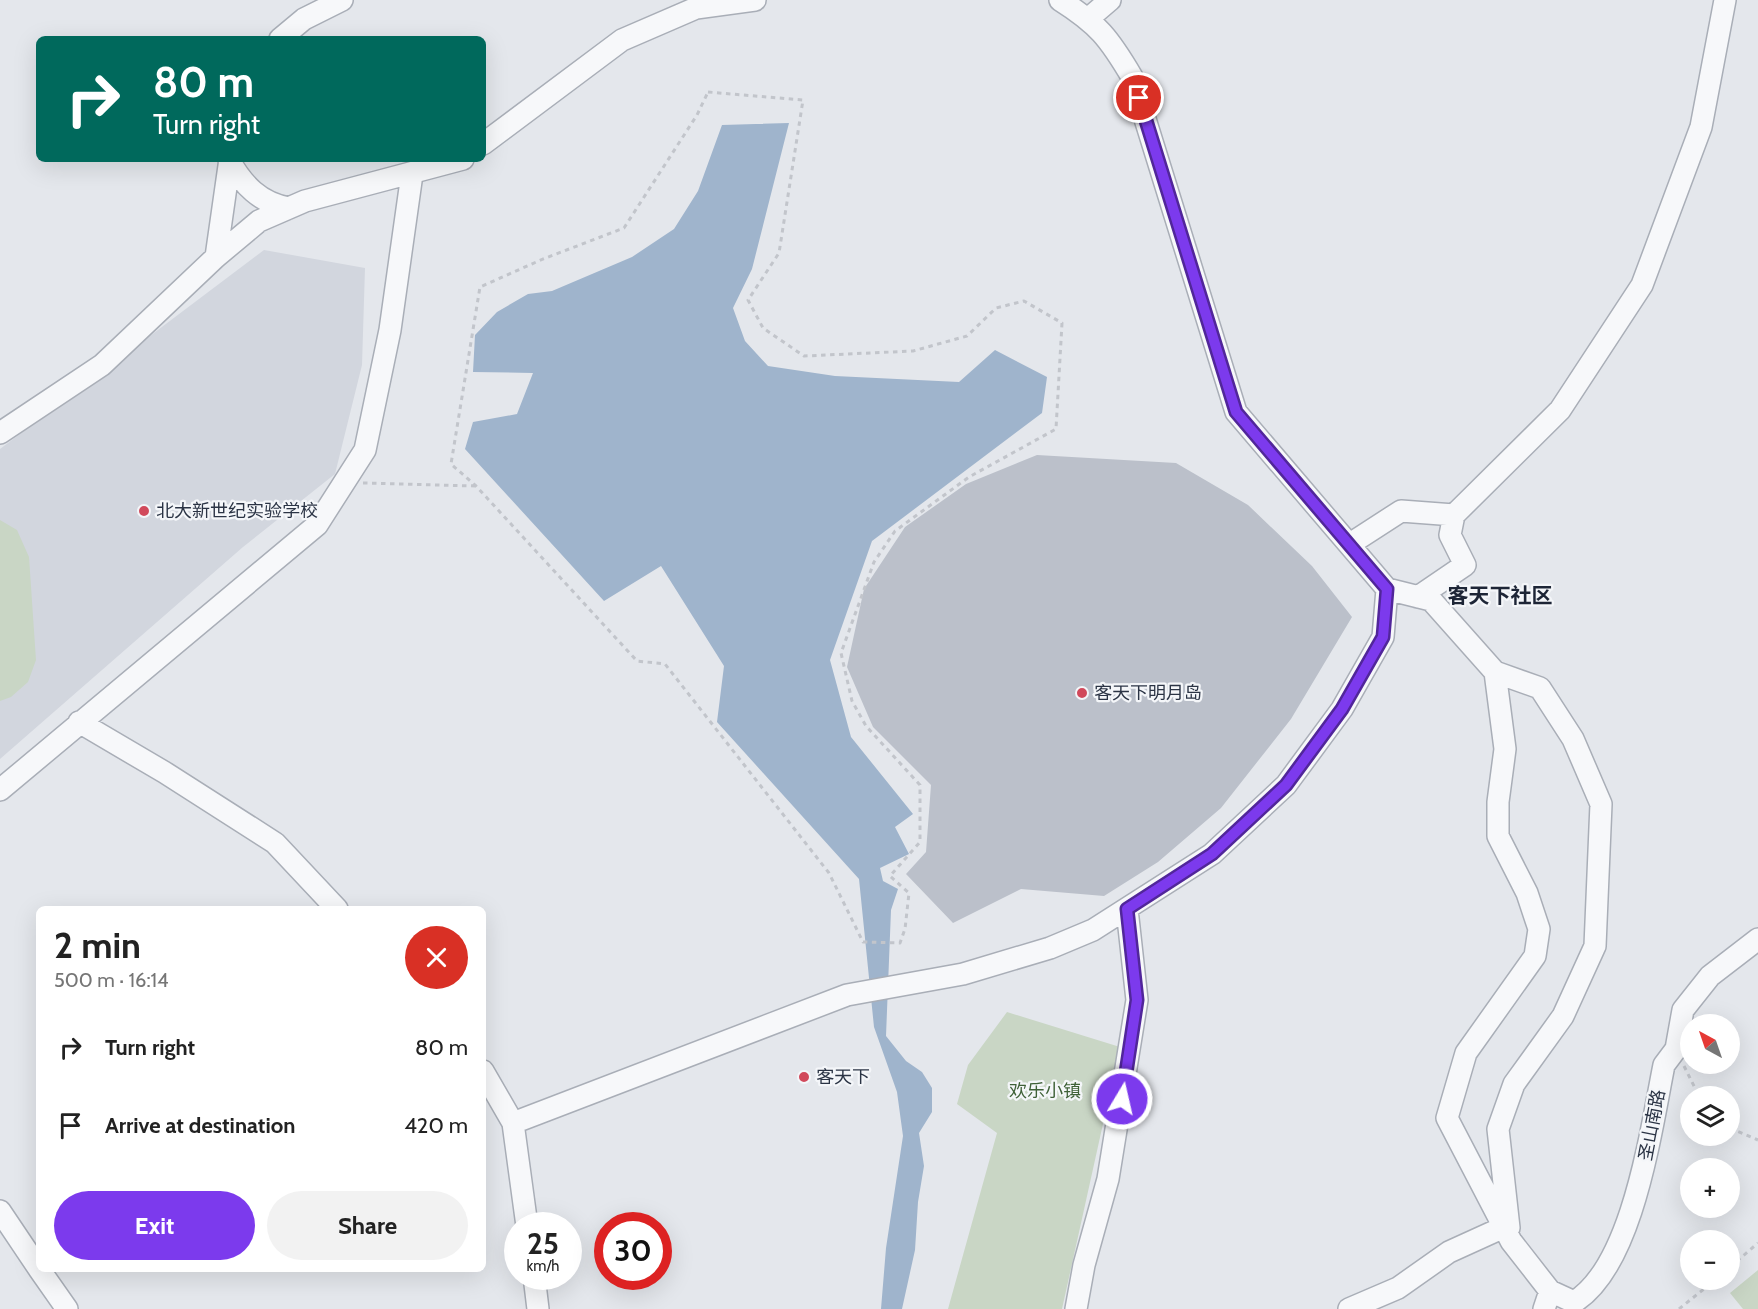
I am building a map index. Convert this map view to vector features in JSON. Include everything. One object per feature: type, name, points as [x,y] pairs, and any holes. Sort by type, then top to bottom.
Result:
[{"type":"street","points":[[284,36],[304,19],[342,0]]},
{"type":"street","points":[[486,142],[622,40],[710,3],[755,0]]},
{"type":"street","points":[[1060,0],[1089,18],[1113,45],[1132,76],[1236,412],[1387,589],[1431,600],[1495,672],[1540,688],[1573,739],[1601,804],[1595,946],[1563,1016],[1514,1084],[1498,1129],[1507,1234]]},
{"type":"street","points":[[1089,18],[1110,0]]},
{"type":"street","points":[[1418,597],[1465,565],[1450,535],[1454,516],[1560,410],[1642,285],[1701,127],[1725,0]]},
{"type":"street","points":[[216,257],[230,162]]},
{"type":"street","points":[[231,162],[239,178],[256,194],[272,205],[289,208]]},
{"type":"street","points":[[0,434],[102,365],[216,257],[260,221],[305,201],[453,162]]},
{"type":"street","points":[[0,790],[317,525],[364,450],[390,330],[412,174]]},
{"type":"street","points":[[1350,544],[1401,511],[1454,516]]},
{"type":"street","points":[[513,1124],[847,994],[963,974],[1050,948],[1093,930],[1212,854],[1286,785],[1342,709],[1383,637],[1387,589]]},
{"type":"street","points":[[1495,672],[1505,749],[1498,802],[1498,836],[1527,893],[1539,929],[1535,956],[1466,1053],[1447,1118],[1507,1234],[1547,1300]]},
{"type":"street","points":[[79,722],[164,772],[275,843],[334,906]]},
{"type":"street","points":[[1076,1309],[1084,1265],[1108,1179],[1137,1000],[1127,909]]},
{"type":"street","name":"圣山南路","points":[[1547,1300],[1573,1306],[1608,1265],[1637,1200],[1664,1065],[1676,1049],[1683,1010],[1710,976],[1758,939]]},
{"type":"street","points":[[486,1076],[513,1124],[525,1212]]},
{"type":"street","points":[[0,1211],[36,1265]]},
{"type":"street","points":[[1349,1309],[1398,1288],[1449,1252],[1507,1234]]},
{"type":"street","points":[[41,1272],[67,1309]]},
{"type":"street","points":[[536,1290],[538,1309]]},
{"type":"path","points":[[344,483],[476,486],[637,661],[665,664],[829,873],[863,942],[900,943],[905,929],[909,893],[890,876],[920,842],[920,785],[866,726],[852,701],[841,653],[874,562],[895,531],[969,477],[1056,429],[1062,323],[1024,301],[996,308],[967,336],[913,351],[804,356],[763,328],[748,300],[779,253],[804,100],[708,92],[697,115],[624,228],[543,259],[480,287],[451,464],[476,486]]},
{"type":"path","points":[[1676,1049],[1694,1086]]},
{"type":"path","points":[[1740,1132],[1758,1140]]},
{"type":"path","points":[[1740,1258],[1758,1243]]},
{"type":"path","points":[[1679,1309],[1702,1290]]},
{"type":"shaded area","name":"北大新世纪实验学校","points":[[264,250],[365,268],[362,365],[335,474],[243,547],[0,759],[0,449]]},
{"type":"green space","points":[[0,520],[17,530],[29,557],[36,660],[28,682],[11,697],[0,701]]},
{"type":"green space","name":"欢乐小镇","points":[[1007,1012],[1120,1047],[1062,1309],[948,1309],[997,1133],[957,1104],[968,1065]]},
{"type":"green space","points":[[1758,1270],[1758,1309],[1743,1309],[1730,1293],[1734,1290],[1740,1290],[1740,1285]]},
{"type":"water","points":[[789,123],[752,269],[733,308],[745,341],[768,366],[835,376],[959,382],[995,350],[1047,377],[1042,413],[872,541],[830,660],[851,737],[913,814],[895,827],[909,854],[880,868],[883,881],[898,889],[891,910],[886,1036],[906,1061],[922,1072],[932,1088],[932,1112],[919,1133],[924,1166],[918,1202],[915,1250],[902,1309],[881,1309],[886,1248],[903,1136],[897,1092],[874,1027],[859,879],[717,722],[724,666],[661,566],[604,601],[465,449],[473,422],[517,414],[533,373],[473,372],[475,335],[497,312],[528,294],[552,291],[632,257],[674,229],[698,191],[722,125]]},
{"type":"building","name":"客天下明月岛","points":[[1037,455],[1176,463],[1248,505],[1312,566],[1352,617],[1291,719],[1221,808],[1158,862],[1104,896],[1021,889],[953,923],[906,874],[926,852],[931,785],[873,727],[847,667],[864,589],[905,527],[966,484]]},
{"type":"place","name":"北大新世纪实验学校","points":[[144,511]]},
{"type":"place","name":"客天下明月岛","points":[[1082,693]]},
{"type":"place","name":"客天下","points":[[804,1077]]},
{"type":"district","name":"客天下社区","points":[[1500,596]]},
{"type":"route","points":[[1122,1099],[1137,1000],[1127,909],[1212,854],[1286,785],[1342,709],[1383,637],[1387,589],[1236,412],[1139,98]]}]
